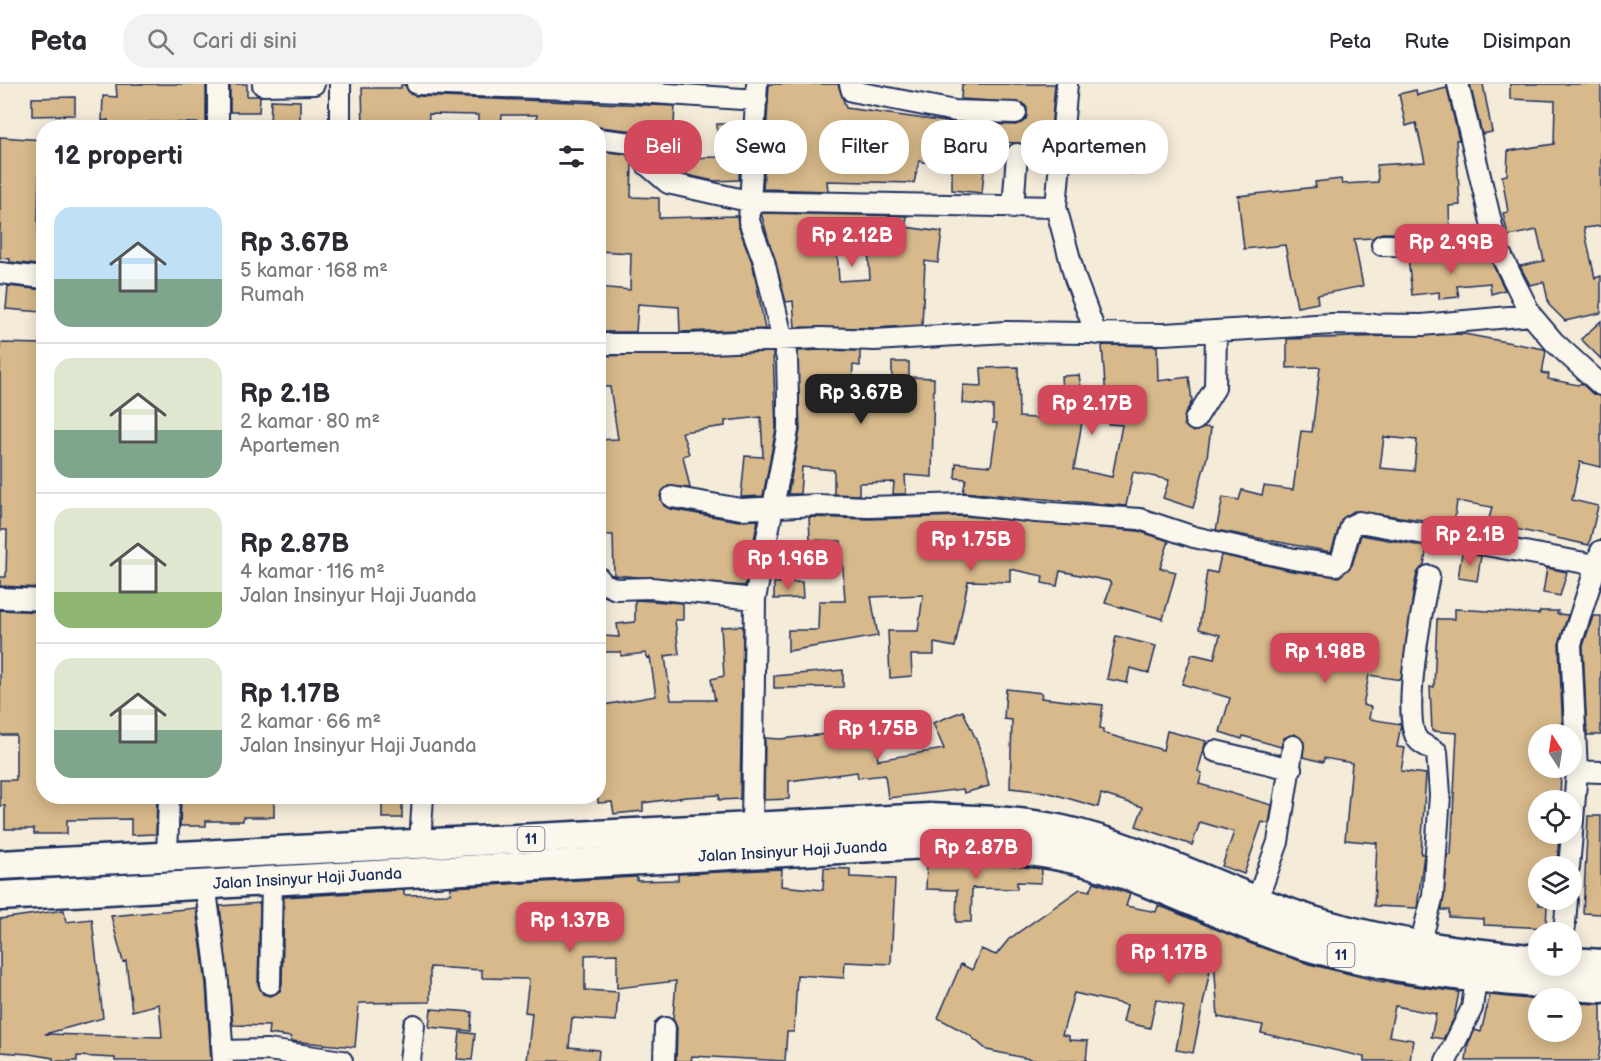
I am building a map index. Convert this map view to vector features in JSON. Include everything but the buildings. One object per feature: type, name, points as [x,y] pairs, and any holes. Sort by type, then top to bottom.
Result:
[{"type":"highway","name":"Jalan Insinyur Haji Juanda","points":[[13,864],[930,818],[993,820],[1057,842],[1257,900],[1322,923],[1420,945],[1528,959]]},
{"type":"highway","name":"Jalan Insinyur Haji Juanda","points":[[2,898],[205,883],[927,844],[988,846],[1057,842]]},
{"type":"highway","points":[[0,843],[13,864]]},
{"type":"highway","name":"Jalan Insinyur Haji Juanda","points":[[1099,853],[1311,947],[1369,963],[1476,979],[1601,988]]},
{"type":"highway","points":[[1582,963],[1601,964]]},
{"type":"street","points":[[218,84],[218,120]]},
{"type":"street","points":[[263,85],[314,84]]},
{"type":"street","points":[[340,84],[340,120]]},
{"type":"street","points":[[417,84],[757,92],[748,221],[764,261],[788,370],[788,430],[755,599],[752,827]]},
{"type":"street","points":[[850,84],[852,90],[857,92],[955,111],[1016,113]]},
{"type":"street","points":[[1067,84],[1056,207],[1075,278],[1096,334]]},
{"type":"street","points":[[1458,84],[1497,247],[1532,315],[1554,342],[1601,385]]},
{"type":"street","points":[[606,140],[633,143],[647,165],[668,183],[748,201],[1013,208],[1056,207]]},
{"type":"street","points":[[1013,208],[1017,154]]},
{"type":"street","points":[[1382,245],[1497,247]]},
{"type":"street","points":[[0,273],[36,277]]},
{"type":"street","points":[[606,344],[782,341],[821,338],[897,339],[1006,333],[1096,334],[1422,325],[1532,315]]},
{"type":"street","points":[[1195,420],[1215,388],[1216,331]]},
{"type":"street","points":[[672,497],[741,508],[964,504],[1036,512],[1140,519],[1294,560],[1336,565],[1341,561],[1351,526],[1359,522],[1599,558],[1571,644],[1575,724]]},
{"type":"street","points":[[1420,945],[1433,895],[1440,795],[1437,752],[1418,741],[1413,732],[1412,686],[1429,576]]},
{"type":"street","points":[[606,584],[615,588],[643,588],[755,599]]},
{"type":"street","points":[[0,597],[36,599]]},
{"type":"street","points":[[1257,900],[1278,842],[1293,746]]},
{"type":"street","points":[[1215,751],[1291,769]]},
{"type":"street","points":[[1582,771],[1601,772]]},
{"type":"street","points":[[167,856],[169,804]]},
{"type":"street","points":[[420,844],[422,804]]},
{"type":"street","points":[[270,984],[272,880]]},
{"type":"street","points":[[205,883],[223,1056],[268,1050],[342,1061]]},
{"type":"street","points":[[1446,1061],[1472,1008],[1476,979]]},
{"type":"street","points":[[410,1061],[414,1025]]},
{"type":"street","points":[[664,1061],[665,1028]]}]
